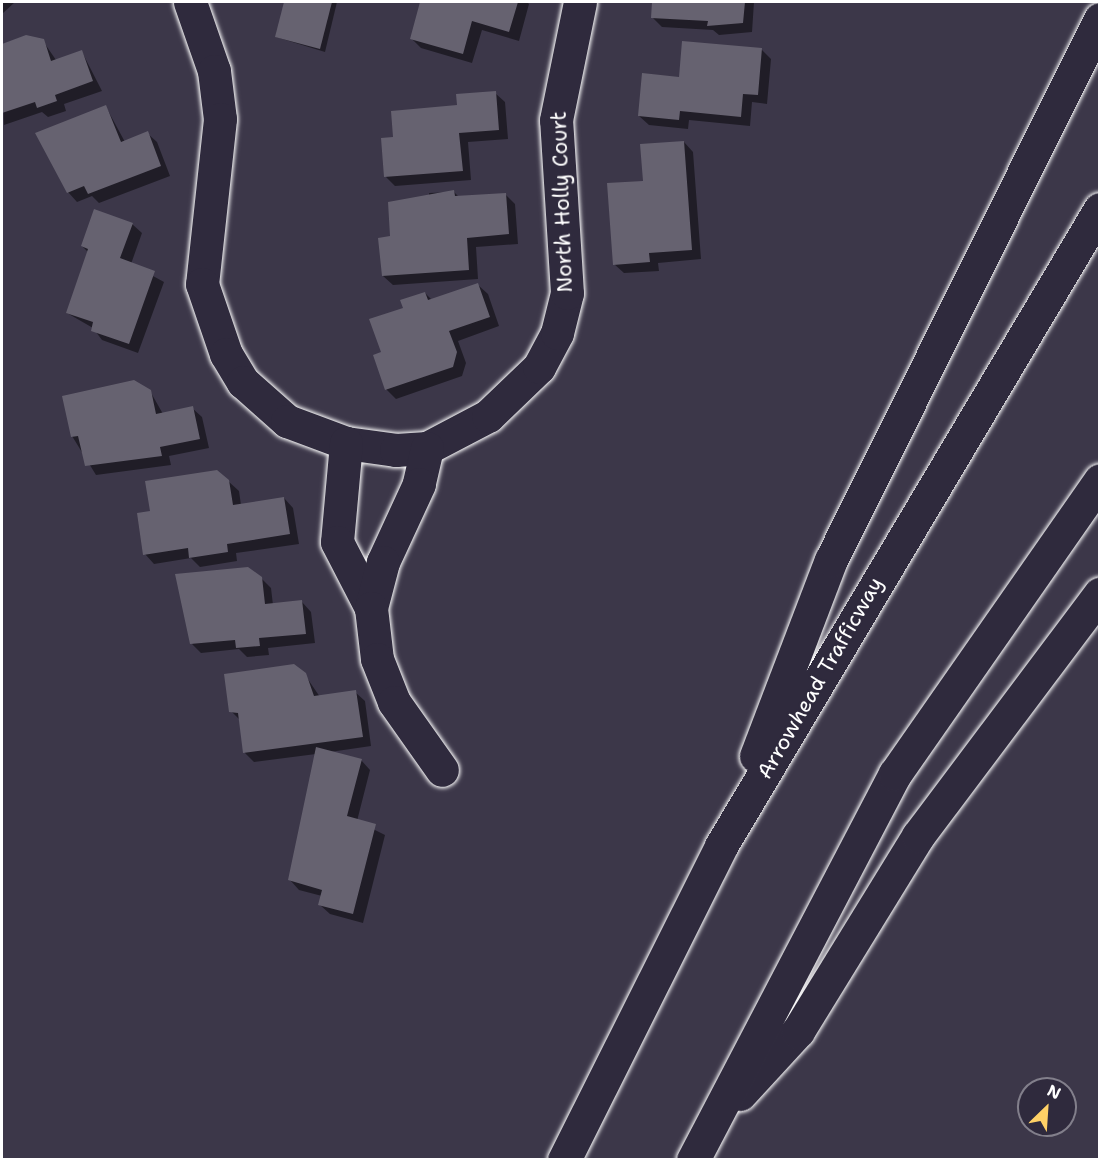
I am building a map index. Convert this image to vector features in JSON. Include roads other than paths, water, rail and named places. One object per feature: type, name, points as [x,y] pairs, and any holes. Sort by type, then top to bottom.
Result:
[{"type":"main road","name":"North Holly Court","points":[[190,2],[214,71],[220,119],[202,284],[211,322],[243,382],[265,404],[311,433],[369,449],[427,448],[461,435],[515,394],[557,333],[567,293],[556,120],[580,2]]},
{"type":"main road","points":[[721,846],[831,560],[1100,19]]},
{"type":"main road","name":"Arrowhead Trafficway","points":[[564,1160],[721,846],[1100,209]]},
{"type":"main road","points":[[346,443],[337,542],[371,608],[377,659],[394,702],[442,770]]},
{"type":"main road","points":[[371,608],[383,562],[419,484],[427,448]]},
{"type":"main road","points":[[693,1160],[895,774],[1100,480]]},
{"type":"main road","points":[[708,1129],[798,1031],[918,836],[1100,594]]}]
